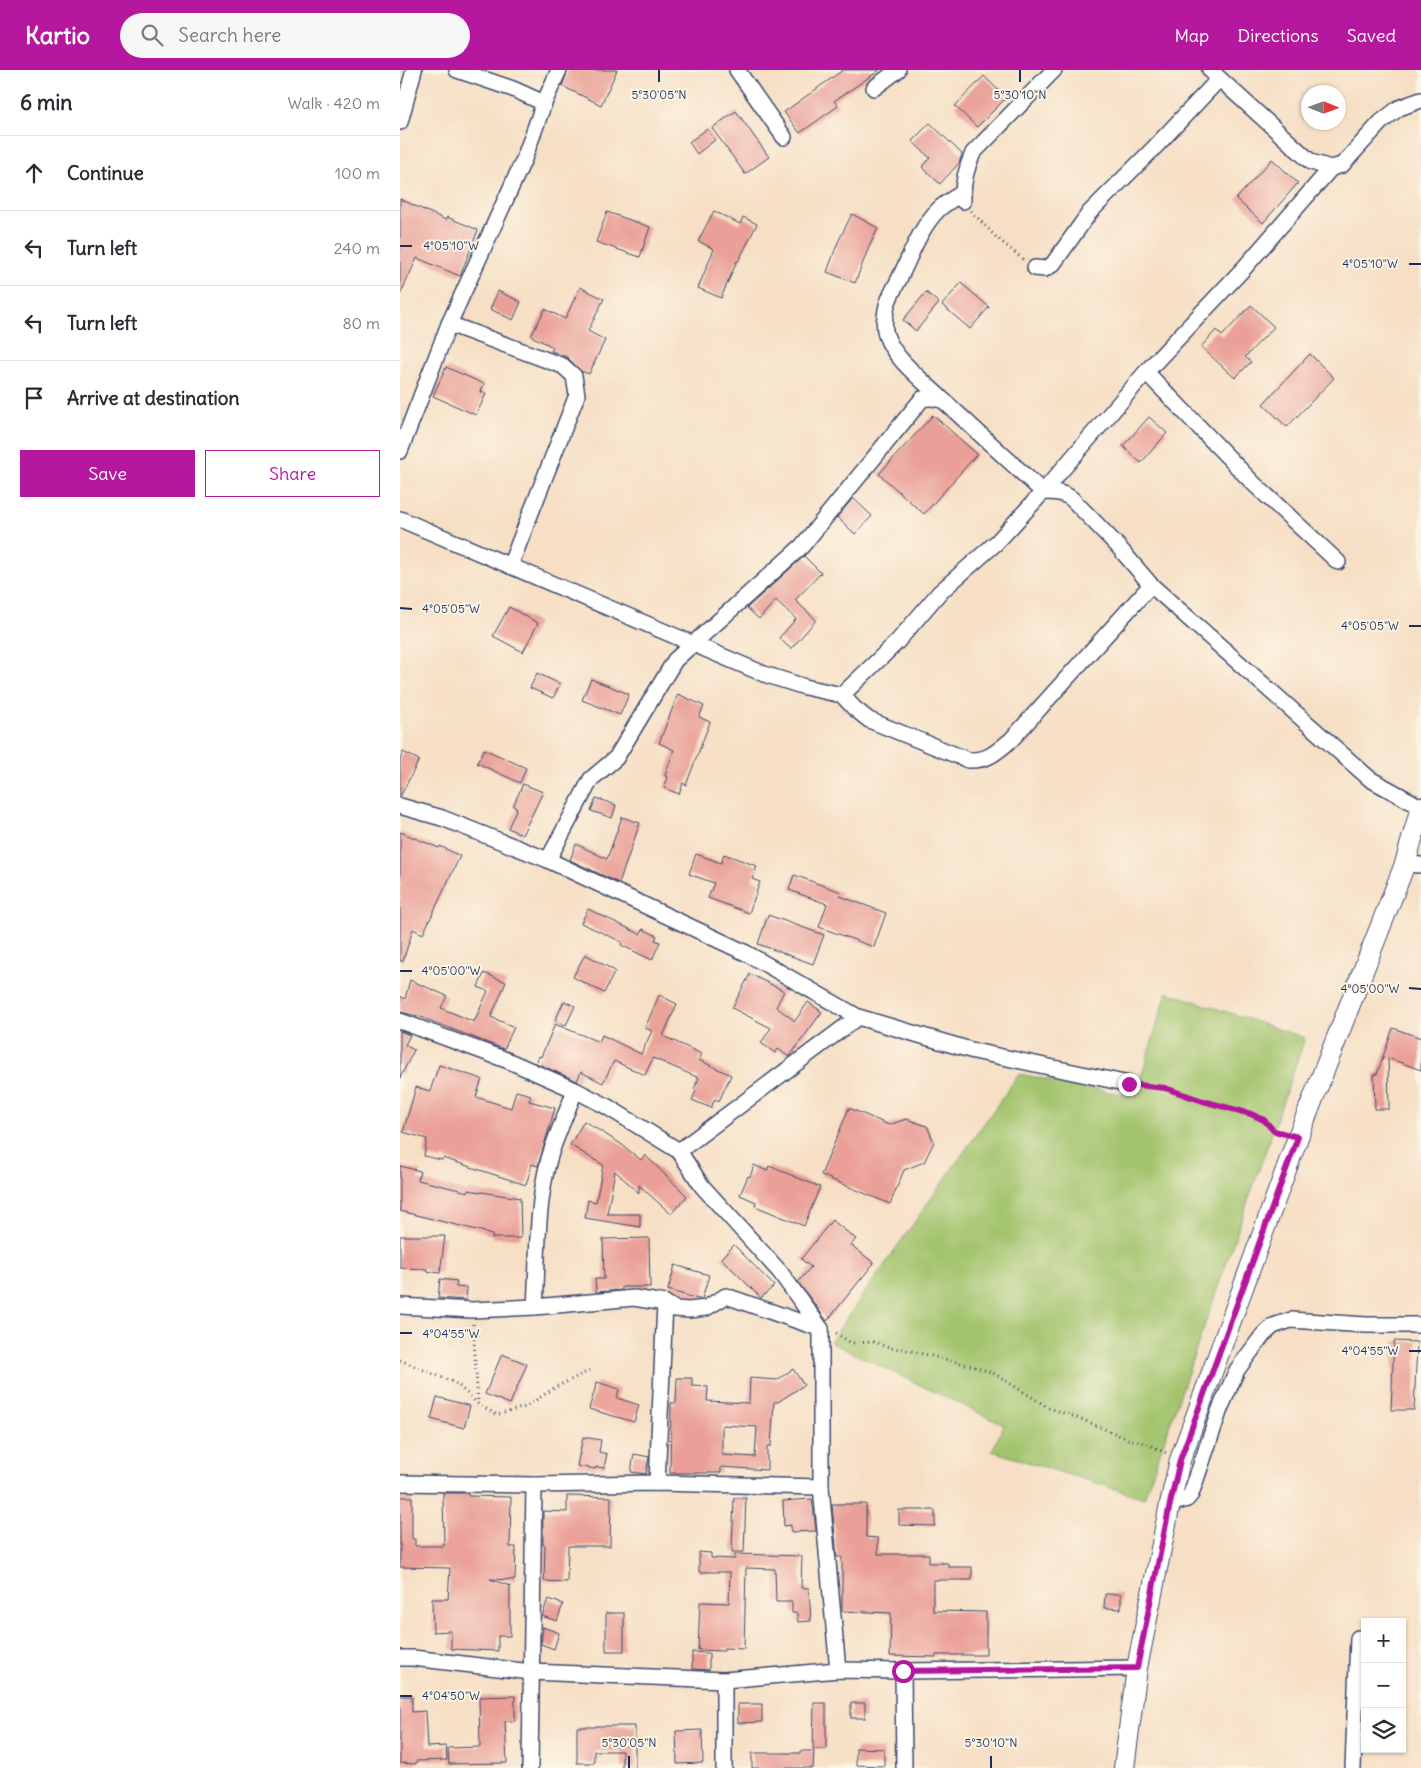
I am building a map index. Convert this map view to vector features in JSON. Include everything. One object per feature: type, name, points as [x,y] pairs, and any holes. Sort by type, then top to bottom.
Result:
[{"type":"street","points":[[400,122],[414,70]]},
{"type":"street","points":[[457,70],[513,89],[544,103]]},
{"type":"street","points":[[400,450],[449,324],[524,159],[544,103],[559,70]]},
{"type":"street","points":[[737,70],[784,137]]},
{"type":"street","points":[[874,88],[898,70]]},
{"type":"street","points":[[1054,70],[974,153],[967,168],[963,198],[938,210],[918,238],[888,302],[884,325],[892,348],[944,401],[1043,492],[1059,492],[1072,498],[1116,544],[1151,585],[1370,779],[1421,807],[1413,864],[1298,1137],[1180,1460],[1137,1668],[1124,1768]]},
{"type":"street","points":[[1035,268],[1045,269],[1052,264],[1090,212],[1155,147],[1214,75],[1311,162],[1330,168]]},
{"type":"street","points":[[842,695],[898,642],[939,593],[997,542],[1043,492],[1146,372],[1245,267],[1330,168],[1342,164],[1381,122],[1399,108],[1421,100]]},
{"type":"street","points":[[449,324],[563,366],[574,376],[577,395],[510,566]]},
{"type":"street","points":[[1146,372],[1252,482],[1338,562]]},
{"type":"street","points":[[548,860],[591,779],[616,758],[675,660],[802,546],[922,399],[933,398],[944,401]]},
{"type":"street","points":[[400,519],[764,674],[804,688],[842,695],[869,720],[968,760],[980,760],[990,757],[1011,740],[1151,585]]},
{"type":"street","points":[[400,806],[442,818],[548,860],[746,953],[858,1017],[974,1051],[1129,1084]]},
{"type":"street","points":[[679,1151],[858,1017]]},
{"type":"street","points":[[400,1021],[509,1062],[575,1090],[606,1106],[679,1151],[702,1186],[780,1272],[822,1329],[821,1487],[838,1670]]},
{"type":"street","points":[[535,1307],[544,1183],[549,1158],[575,1090]]},
{"type":"street","points":[[400,1306],[472,1310],[535,1307],[634,1298],[665,1303],[675,1309],[689,1310],[706,1308],[726,1296],[822,1329]]},
{"type":"street","points":[[657,1483],[665,1303]]},
{"type":"street","points":[[1170,1504],[1187,1499],[1192,1494],[1220,1409],[1237,1370],[1272,1326],[1291,1320],[1366,1325],[1421,1324]]},
{"type":"street","points":[[400,1483],[534,1485],[657,1483],[821,1487]]},
{"type":"street","points":[[530,1768],[534,1485]]},
{"type":"street","points":[[1353,1768],[1358,1638]]},
{"type":"street","points":[[400,1658],[530,1672],[724,1680],[838,1670],[1137,1668]]},
{"type":"street","points":[[903,1671],[904,1768]]},
{"type":"street","points":[[724,1680],[724,1768]]},
{"type":"path","points":[[963,198],[996,237],[1035,268]]},
{"type":"path","points":[[1129,1084],[1165,1088],[1251,1114],[1264,1120],[1274,1131],[1298,1137]]},
{"type":"path","points":[[472,1310],[478,1404]]},
{"type":"path","points":[[822,1329],[833,1331],[851,1343],[875,1342],[889,1348],[903,1349],[973,1366],[995,1374],[1049,1408],[1081,1419],[1128,1440],[1146,1443],[1180,1460]]},
{"type":"path","points":[[400,1360],[457,1384],[478,1404],[497,1415],[525,1407],[556,1387],[593,1369]]},
{"type":"green space","points":[[1167,992],[1305,1038],[1144,1498],[992,1451],[1004,1425],[830,1342],[1019,1074],[1135,1097]]},
{"type":"building","points":[[568,70],[617,70],[601,105],[562,86]]},
{"type":"building","points":[[843,70],[880,70],[834,101],[838,106],[800,133],[784,112]]},
{"type":"building","points":[[984,76],[1006,98],[977,127],[955,106]]},
{"type":"building","points":[[736,111],[769,157],[745,174],[712,128]]},
{"type":"building","points":[[930,123],[962,154],[959,163],[940,184],[922,167],[930,158],[912,141]]},
{"type":"building","points":[[707,129],[715,140],[697,154],[689,142]]},
{"type":"building","points":[[1272,159],[1298,183],[1263,223],[1236,199]]},
{"type":"building","points":[[400,199],[446,220],[447,217],[478,230],[460,276],[417,258],[400,295]]},
{"type":"building","points":[[714,211],[740,224],[743,217],[757,224],[737,261],[721,298],[698,288],[714,249],[698,241]]},
{"type":"building","points":[[607,212],[650,227],[640,257],[596,242]]},
{"type":"building","points":[[852,214],[878,228],[855,283],[827,272],[838,242]]},
{"type":"building","points":[[961,283],[989,307],[970,329],[942,305]]},
{"type":"building","points":[[580,287],[604,299],[588,331],[605,340],[589,374],[581,371],[567,357],[551,351],[553,347],[531,336],[545,309],[565,319]]},
{"type":"building","points":[[498,291],[521,302],[513,320],[490,309]]},
{"type":"building","points":[[926,292],[939,303],[916,331],[903,320]]},
{"type":"building","points":[[1251,305],[1274,327],[1245,357],[1251,362],[1235,378],[1201,347],[1216,330],[1222,336]]},
{"type":"building","points":[[1310,354],[1334,378],[1287,427],[1263,404]]},
{"type":"building","points":[[446,367],[484,384],[481,392],[486,394],[476,415],[433,396]]},
{"type":"building","points":[[933,415],[977,454],[924,514],[879,474]]},
{"type":"building","points":[[1149,417],[1167,433],[1141,463],[1123,446]]},
{"type":"building","points":[[853,498],[872,516],[855,534],[837,517]]},
{"type":"building","points":[[804,556],[821,573],[795,600],[816,620],[791,649],[779,638],[796,619],[776,600],[759,619],[747,608]]},
{"type":"building","points":[[509,607],[538,623],[523,652],[493,636]]},
{"type":"building","points":[[537,673],[560,684],[553,698],[530,688]]},
{"type":"building","points":[[591,679],[629,694],[620,715],[582,700]]},
{"type":"building","points":[[678,694],[704,706],[699,717],[710,722],[686,785],[683,783],[679,794],[664,788],[668,777],[665,776],[674,750],[659,743]]},
{"type":"building","points":[[484,749],[526,768],[520,783],[477,763]]},
{"type":"building","points":[[403,752],[419,760],[400,797],[400,760]]},
{"type":"building","points":[[523,784],[543,792],[522,835],[508,828],[517,808],[513,806]]},
{"type":"building","points":[[596,798],[616,805],[612,818],[591,811]]},
{"type":"building","points":[[622,817],[640,823],[619,883],[570,860],[576,844],[607,859]]},
{"type":"building","points":[[400,832],[439,848],[440,846],[460,856],[423,934],[413,929],[403,961],[400,961]]},
{"type":"building","points":[[696,854],[721,863],[724,854],[757,866],[752,879],[760,882],[749,913],[708,898],[714,883],[689,874]]},
{"type":"building","points":[[794,875],[841,892],[840,896],[886,913],[874,947],[819,927],[827,904],[789,890]]},
{"type":"building","points":[[588,909],[640,934],[643,929],[657,936],[655,940],[660,942],[652,960],[621,945],[622,942],[581,923]]},
{"type":"building","points":[[768,915],[824,935],[813,964],[758,944]]},
{"type":"building","points":[[585,954],[615,971],[604,993],[573,977]]},
{"type":"building","points":[[484,973],[506,982],[491,1017],[514,1027],[504,1049],[418,1016],[400,1012],[400,996],[405,999],[410,980],[447,996],[441,1008],[474,1022],[488,991],[478,987]]},
{"type":"building","points":[[750,974],[784,991],[776,1007],[795,1021],[808,1002],[822,1012],[789,1057],[778,1049],[775,1053],[761,1043],[771,1028],[732,1008]]},
{"type":"building","points":[[659,995],[677,1004],[663,1036],[702,1054],[699,1060],[731,1075],[719,1101],[715,1099],[711,1108],[692,1100],[699,1078],[653,1058],[645,1075],[614,1061],[603,1083],[581,1072],[577,1081],[536,1063],[539,1056],[541,1057],[555,1024],[599,1042],[602,1035],[641,1054],[652,1031],[645,1028]]},
{"type":"building","points":[[564,1001],[575,1006],[566,1025],[555,1021]]},
{"type":"building","points":[[1393,1028],[1421,1038],[1421,1070],[1388,1058],[1389,1109],[1375,1109],[1374,1074],[1377,1074]]},
{"type":"building","points":[[400,1031],[410,1035],[405,1045],[414,1050],[400,1078]]},
{"type":"building","points":[[439,1065],[482,1079],[476,1097],[511,1108],[516,1091],[531,1095],[529,1101],[555,1108],[538,1166],[532,1164],[526,1185],[443,1158],[442,1160],[424,1156],[427,1139],[403,1132],[416,1087],[430,1091]]},
{"type":"building","points":[[849,1108],[889,1125],[906,1119],[927,1126],[934,1142],[924,1162],[904,1170],[890,1204],[821,1175]]},
{"type":"building","points":[[584,1121],[621,1144],[641,1160],[645,1155],[687,1196],[671,1214],[639,1185],[639,1193],[615,1171],[607,1214],[640,1214],[640,1227],[585,1218],[588,1200],[596,1202],[603,1165],[570,1145]]},
{"type":"building","points":[[754,1165],[767,1171],[769,1166],[820,1187],[804,1226],[755,1206],[756,1202],[740,1195]]},
{"type":"building","points":[[400,1166],[420,1171],[418,1180],[468,1192],[468,1190],[520,1198],[521,1238],[492,1238],[492,1235],[485,1232],[400,1211]]},
{"type":"building","points":[[832,1220],[856,1239],[851,1245],[874,1263],[827,1321],[798,1282],[811,1267],[801,1259]]},
{"type":"building","points":[[400,1236],[445,1236],[440,1273],[426,1271],[427,1269],[400,1268]]},
{"type":"building","points":[[649,1238],[650,1287],[622,1287],[622,1290],[596,1292],[595,1279],[604,1279],[603,1239]]},
{"type":"building","points":[[734,1245],[774,1286],[761,1298],[721,1258]]},
{"type":"building","points":[[675,1265],[709,1275],[702,1299],[668,1290]]},
{"type":"building","points":[[440,1279],[457,1281],[456,1287],[467,1288],[466,1300],[438,1298]]},
{"type":"building","points":[[1394,1341],[1417,1342],[1414,1410],[1391,1410]]},
{"type":"building","points":[[502,1354],[527,1364],[510,1404],[485,1394]]},
{"type":"building","points":[[793,1369],[804,1385],[778,1402],[774,1402],[771,1446],[767,1446],[767,1470],[721,1467],[721,1473],[670,1473],[671,1403],[676,1403],[677,1378],[692,1378],[692,1386],[708,1387],[707,1401],[749,1403],[750,1378],[777,1380]],"holes":[[[722,1425],[757,1427],[755,1457],[722,1455]]]},
{"type":"building","points":[[597,1382],[619,1389],[617,1398],[639,1405],[634,1422],[589,1409]]},
{"type":"building","points":[[437,1397],[470,1406],[464,1428],[431,1419]]},
{"type":"building","points":[[583,1437],[601,1440],[599,1452],[607,1454],[604,1468],[596,1467],[596,1469],[577,1466]]},
{"type":"building","points":[[634,1454],[649,1457],[646,1474],[631,1472]]},
{"type":"building","points":[[443,1493],[468,1493],[468,1496],[511,1497],[510,1547],[516,1547],[515,1580],[490,1579],[510,1586],[510,1636],[498,1636],[498,1651],[451,1649],[451,1631],[433,1632],[432,1599],[448,1599],[450,1568],[400,1567],[400,1497],[412,1497],[412,1539],[415,1539],[415,1546],[444,1546]]},
{"type":"building","points":[[567,1496],[611,1497],[610,1546],[568,1546],[567,1582],[544,1581],[545,1545],[543,1545],[543,1511],[567,1512]]},
{"type":"building","points":[[734,1498],[746,1498],[744,1552],[732,1552]]},
{"type":"building","points":[[812,1499],[816,1531],[791,1532],[791,1525],[784,1526],[783,1501]]},
{"type":"building","points":[[832,1504],[866,1504],[866,1537],[878,1538],[878,1554],[929,1554],[929,1563],[948,1563],[948,1567],[972,1567],[972,1580],[933,1580],[933,1611],[986,1612],[986,1655],[890,1656],[891,1613],[842,1611],[842,1557],[837,1557]]},
{"type":"building","points":[[899,1510],[935,1510],[935,1526],[899,1525]]},
{"type":"building","points":[[699,1552],[711,1553],[711,1558],[735,1559],[735,1554],[802,1556],[801,1588],[809,1588],[811,1621],[798,1622],[797,1613],[792,1613],[792,1602],[776,1602],[775,1569],[746,1568],[744,1649],[724,1648],[724,1651],[698,1650],[700,1602],[729,1603],[730,1572],[699,1572]]},
{"type":"building","points":[[1105,1594],[1121,1594],[1121,1609],[1104,1608]]},
{"type":"building","points":[[548,1599],[563,1604],[557,1621],[542,1616]]},
{"type":"building","points":[[606,1613],[624,1613],[624,1651],[606,1651]]},
{"type":"building","points":[[543,1627],[559,1633],[554,1649],[541,1644]]},
{"type":"building","points":[[692,1652],[709,1653],[709,1670],[692,1669]]},
{"type":"building","points":[[400,1696],[412,1696],[412,1712],[425,1711],[427,1747],[446,1746],[447,1760],[416,1761],[416,1764],[400,1763]]},
{"type":"building","points":[[515,1696],[515,1721],[505,1721],[507,1763],[449,1764],[448,1748],[480,1747],[479,1697]]},
{"type":"building","points":[[814,1703],[826,1703],[826,1749],[813,1749]]},
{"type":"building","points":[[851,1703],[865,1703],[865,1718],[851,1718]]},
{"type":"building","points":[[738,1704],[762,1704],[762,1722],[738,1723]]},
{"type":"building","points":[[635,1726],[635,1768],[622,1768],[622,1751],[594,1751],[594,1763],[577,1763],[577,1727]]},
{"type":"building","points":[[702,1730],[703,1763],[677,1764],[676,1731]]},
{"type":"building","points":[[856,1748],[884,1749],[884,1766],[856,1765]]},
{"type":"building","points":[[800,1751],[814,1751],[813,1768],[752,1768],[752,1753],[800,1753]]},
{"type":"route","points":[[903,1671],[1137,1668],[1180,1460],[1298,1137],[1274,1131],[1264,1120],[1251,1114],[1165,1088],[1129,1084]]}]
